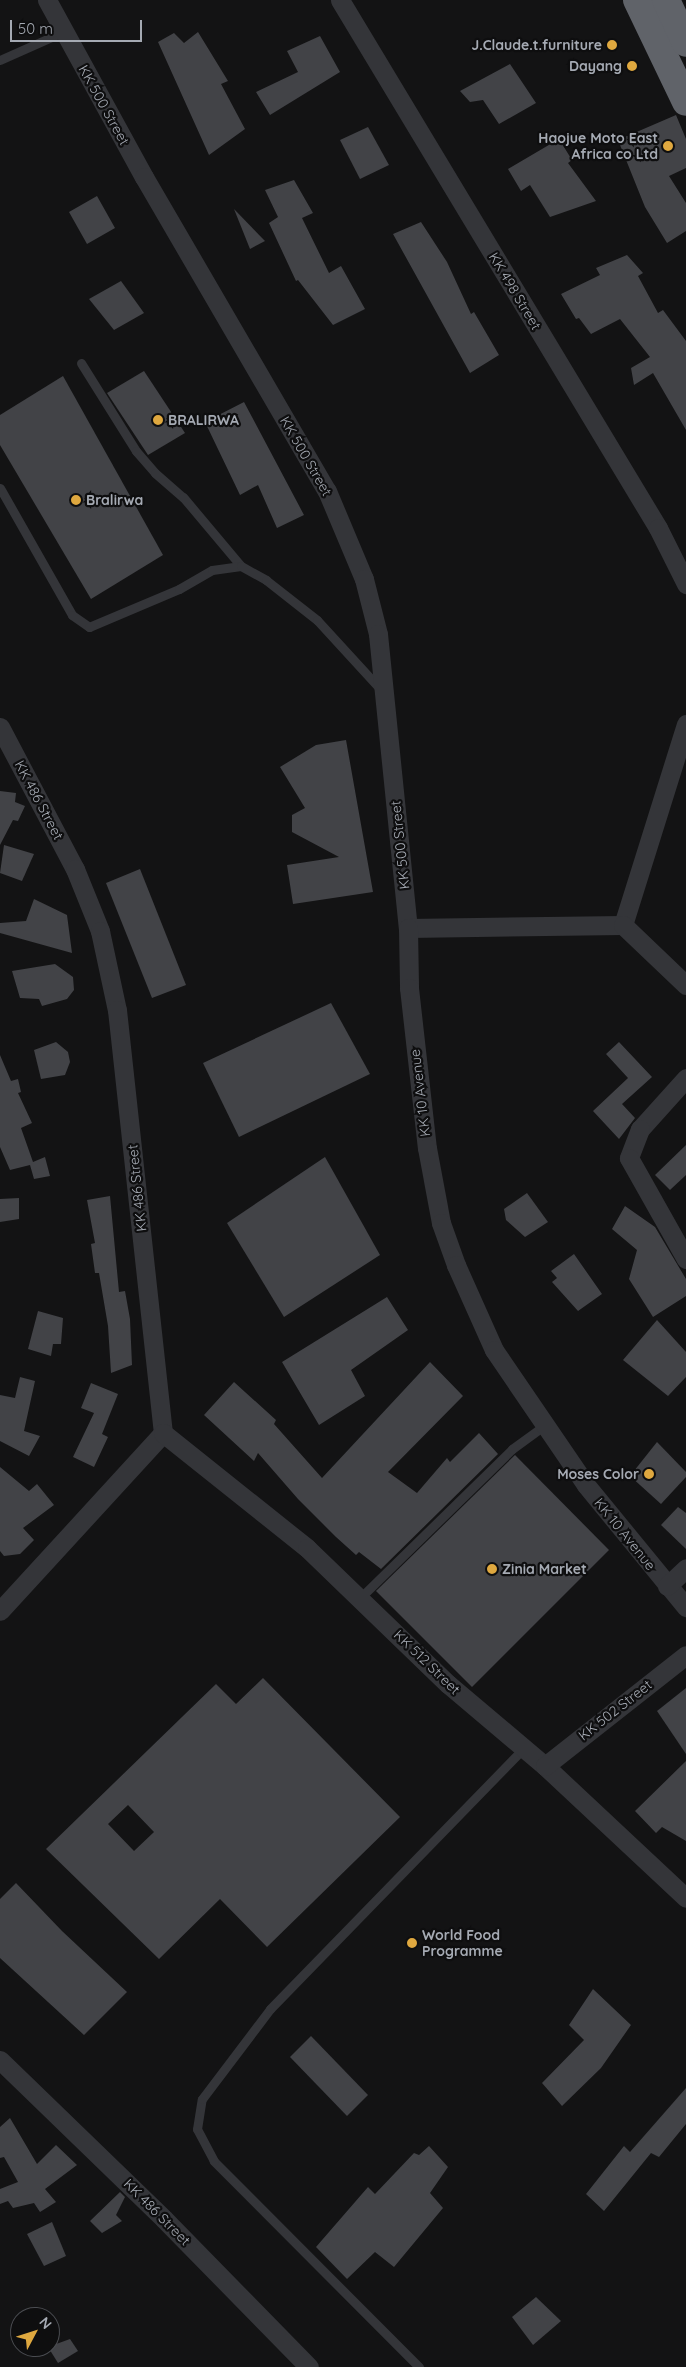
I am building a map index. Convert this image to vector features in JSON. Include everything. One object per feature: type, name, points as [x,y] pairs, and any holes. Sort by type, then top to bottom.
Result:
[{"type":"highway","points":[[637,0],[686,102]]},
{"type":"highway","points":[[666,0],[686,43]]},
{"type":"street","name":"KK 500 Street","points":[[47,0],[63,32],[327,491],[364,579],[378,634],[408,928]]},
{"type":"street","name":"KK 498 Street","points":[[340,0],[658,528],[686,584]]},
{"type":"street","points":[[623,925],[686,724]]},
{"type":"street","name":"KK 486 Street","points":[[0,727],[75,869],[100,931],[117,1010],[163,1433]]},
{"type":"street","points":[[408,928],[623,925],[686,985]]},
{"type":"street","name":"KK 10 Avenue","points":[[408,928],[416,1074],[441,1223],[456,1265],[494,1350],[586,1486],[686,1607]]},
{"type":"street","points":[[686,1078],[640,1128],[629,1158],[686,1259]]},
{"type":"street","points":[[0,1611],[163,1433]]},
{"type":"street","name":"KK 512 Street","points":[[163,1433],[307,1548],[361,1597],[448,1684],[545,1766],[686,1898]]},
{"type":"street","points":[[667,1586],[686,1568]]},
{"type":"street","name":"KK 502 Street","points":[[545,1766],[686,1655]]},
{"type":"street","name":"KK 486 Street","points":[[0,2060],[157,2212],[309,2367]]},
{"type":"lane","points":[[0,60],[63,32]]},
{"type":"lane","points":[[81,363],[136,451],[155,473],[189,503],[240,566],[266,580],[317,620],[385,695]]},
{"type":"lane","points":[[0,488],[72,615],[89,627],[171,593],[212,570],[240,566]]},
{"type":"lane","points":[[361,1597],[512,1449],[545,1425]]},
{"type":"lane","points":[[419,2367],[214,2161],[197,2128],[202,2099],[270,2009],[524,1748]]},
{"type":"building","points":[[198,32],[228,81],[221,84],[245,129],[209,155],[158,42],[174,33],[184,43]]},
{"type":"building","points":[[320,36],[340,72],[270,115],[256,92],[298,72],[287,51]]},
{"type":"building","points":[[510,64],[536,103],[499,124],[483,100],[470,102],[460,91]]},
{"type":"building","points":[[676,115],[686,139],[686,168],[669,176],[686,203],[686,231],[667,243],[645,207],[618,140]]},
{"type":"building","points":[[368,127],[389,165],[360,179],[340,140]]},
{"type":"building","points":[[559,139],[572,160],[568,163],[596,201],[550,217],[530,185],[521,191],[508,169]]},
{"type":"building","points":[[294,180],[313,213],[302,218],[329,273],[341,266],[365,309],[333,325],[298,280],[296,281],[269,223],[278,217],[265,190]]},
{"type":"building","points":[[97,196],[115,228],[87,244],[69,212]]},
{"type":"building","points":[[234,209],[265,241],[250,249]]},
{"type":"building","points":[[421,222],[447,262],[471,314],[474,312],[499,355],[470,373],[393,234]]},
{"type":"building","points":[[627,255],[643,273],[638,276],[658,313],[663,310],[686,341],[686,430],[653,373],[634,385],[631,368],[650,357],[620,319],[591,334],[579,318],[576,319],[561,294],[600,275],[596,268]]},
{"type":"building","points":[[121,281],[144,313],[114,330],[89,299]]},
{"type":"building","points":[[144,371],[185,433],[148,455],[107,393]]},
{"type":"building","points":[[63,376],[163,555],[91,599],[0,445],[0,415]]},
{"type":"building","points":[[244,402],[304,515],[277,528],[258,485],[240,495],[205,422]]},
{"type":"building","points":[[346,740],[373,892],[293,904],[287,865],[339,857],[292,832],[292,815],[305,808],[280,767],[316,745]]},
{"type":"building","points":[[0,791],[16,793],[15,802],[25,806],[18,821],[13,820],[0,845]]},
{"type":"building","points":[[4,845],[34,854],[22,881],[0,873]]},
{"type":"building","points":[[140,869],[186,985],[152,998],[106,883]]},
{"type":"building","points":[[34,899],[67,915],[72,953],[0,933],[0,923],[26,921]]},
{"type":"building","points":[[55,964],[73,977],[74,990],[67,999],[42,1006],[39,999],[20,998],[12,971]]},
{"type":"building","points":[[331,1003],[370,1074],[239,1137],[203,1063]]},
{"type":"building","points":[[56,1042],[68,1052],[70,1062],[65,1075],[41,1079],[34,1050]]},
{"type":"building","points":[[619,1042],[652,1077],[622,1104],[635,1118],[619,1139],[593,1111],[628,1078],[606,1054]]},
{"type":"building","points":[[0,1055],[11,1081],[18,1079],[21,1092],[18,1093],[32,1123],[21,1128],[33,1162],[45,1157],[50,1176],[34,1179],[30,1165],[10,1170],[0,1147]]},
{"type":"building","points":[[686,1145],[686,1175],[670,1190],[655,1175]]},
{"type":"building","points":[[325,1157],[380,1255],[284,1317],[227,1223]]},
{"type":"building","points":[[527,1193],[548,1222],[525,1237],[506,1220],[504,1209]]},
{"type":"building","points":[[110,1196],[119,1292],[125,1291],[130,1319],[132,1365],[111,1373],[108,1326],[99,1273],[95,1273],[91,1244],[95,1243],[87,1200]]},
{"type":"building","points":[[19,1198],[19,1219],[0,1222],[0,1199]]},
{"type":"building","points":[[625,1206],[655,1227],[686,1279],[686,1296],[653,1317],[629,1279],[637,1250],[612,1229]]},
{"type":"building","points":[[574,1254],[602,1294],[578,1311],[552,1282],[557,1278],[551,1271]]},
{"type":"building","points":[[387,1297],[408,1330],[351,1370],[365,1396],[319,1425],[282,1362]]},
{"type":"building","points":[[38,1311],[63,1318],[61,1344],[53,1344],[51,1356],[28,1349]]},
{"type":"building","points":[[657,1320],[686,1352],[686,1377],[668,1396],[623,1360]]},
{"type":"building","points":[[430,1362],[463,1396],[388,1472],[417,1493],[447,1458],[450,1462],[479,1433],[498,1454],[381,1569],[359,1552],[356,1555],[336,1537],[298,1499],[258,1453],[254,1461],[204,1415],[234,1382],[276,1420],[274,1424],[322,1478]]},
{"type":"building","points":[[20,1377],[35,1381],[24,1431],[40,1436],[29,1456],[0,1441],[0,1395],[15,1398]]},
{"type":"building","points":[[91,1383],[118,1394],[102,1434],[108,1437],[94,1467],[73,1457],[94,1413],[81,1408]]},
{"type":"building","points":[[657,1442],[686,1472],[686,1477],[661,1504],[630,1476]]},
{"type":"building","name":"Zinia Market","points":[[515,1455],[609,1550],[472,1687],[376,1591]]},
{"type":"building","points":[[0,1467],[29,1491],[37,1484],[54,1505],[23,1528],[34,1540],[20,1554],[4,1556],[0,1551]]},
{"type":"building","points":[[678,1507],[686,1513],[686,1549],[661,1525]]},
{"type":"building","points":[[263,1678],[400,1817],[267,1947],[220,1899],[159,1959],[46,1849],[216,1684],[236,1704]],"holes":[[[128,1805],[154,1832],[134,1851],[108,1824]]]},
{"type":"building","points":[[686,1688],[686,1754],[657,1711]]},
{"type":"building","points":[[686,1761],[686,1841],[662,1827],[656,1833],[635,1811]]},
{"type":"building","points":[[16,1883],[62,1931],[127,1992],[84,2035],[0,1958],[0,1899]]},
{"type":"building","points":[[593,1989],[631,2025],[601,2068],[562,2106],[542,2083],[584,2040],[569,2025]]},
{"type":"building","points":[[311,2036],[368,2095],[347,2116],[290,2057]]},
{"type":"building","points":[[686,2088],[686,2124],[659,2157],[651,2153],[604,2211],[586,2194],[624,2146],[630,2152]]},
{"type":"building","points":[[10,2118],[37,2164],[56,2145],[77,2165],[45,2189],[56,2202],[40,2212],[34,2203],[13,2208],[8,2201],[0,2204],[0,2189],[18,2182],[4,2157],[0,2158],[0,2127]]},
{"type":"building","points":[[429,2146],[448,2167],[430,2193],[443,2208],[394,2267],[375,2252],[347,2279],[316,2247],[368,2187],[375,2194],[414,2153],[419,2155]]},
{"type":"building","points":[[120,2192],[125,2197],[116,2215],[122,2221],[102,2233],[90,2221]]},
{"type":"building","points":[[52,2222],[66,2256],[44,2266],[27,2234]]},
{"type":"building","points":[[536,2297],[561,2321],[533,2345],[512,2317]]},
{"type":"building","points":[[70,2339],[78,2351],[58,2363],[54,2357],[60,2357],[60,2343]]},
{"type":"place","name":"J.Claude.t.furniture","points":[[612,45]]},
{"type":"place","name":"Dayang","points":[[632,66]]},
{"type":"place","name":"Haojue Moto East Africa co Ltd","points":[[668,146]]},
{"type":"place","name":"BRALIRWA","points":[[158,420]]},
{"type":"place","name":"Bralirwa","points":[[76,500]]},
{"type":"place","name":"Moses Color","points":[[649,1474]]},
{"type":"place","name":"Zinia Market","points":[[492,1569]]},
{"type":"place","name":"World Food Programme","points":[[412,1943]]}]
